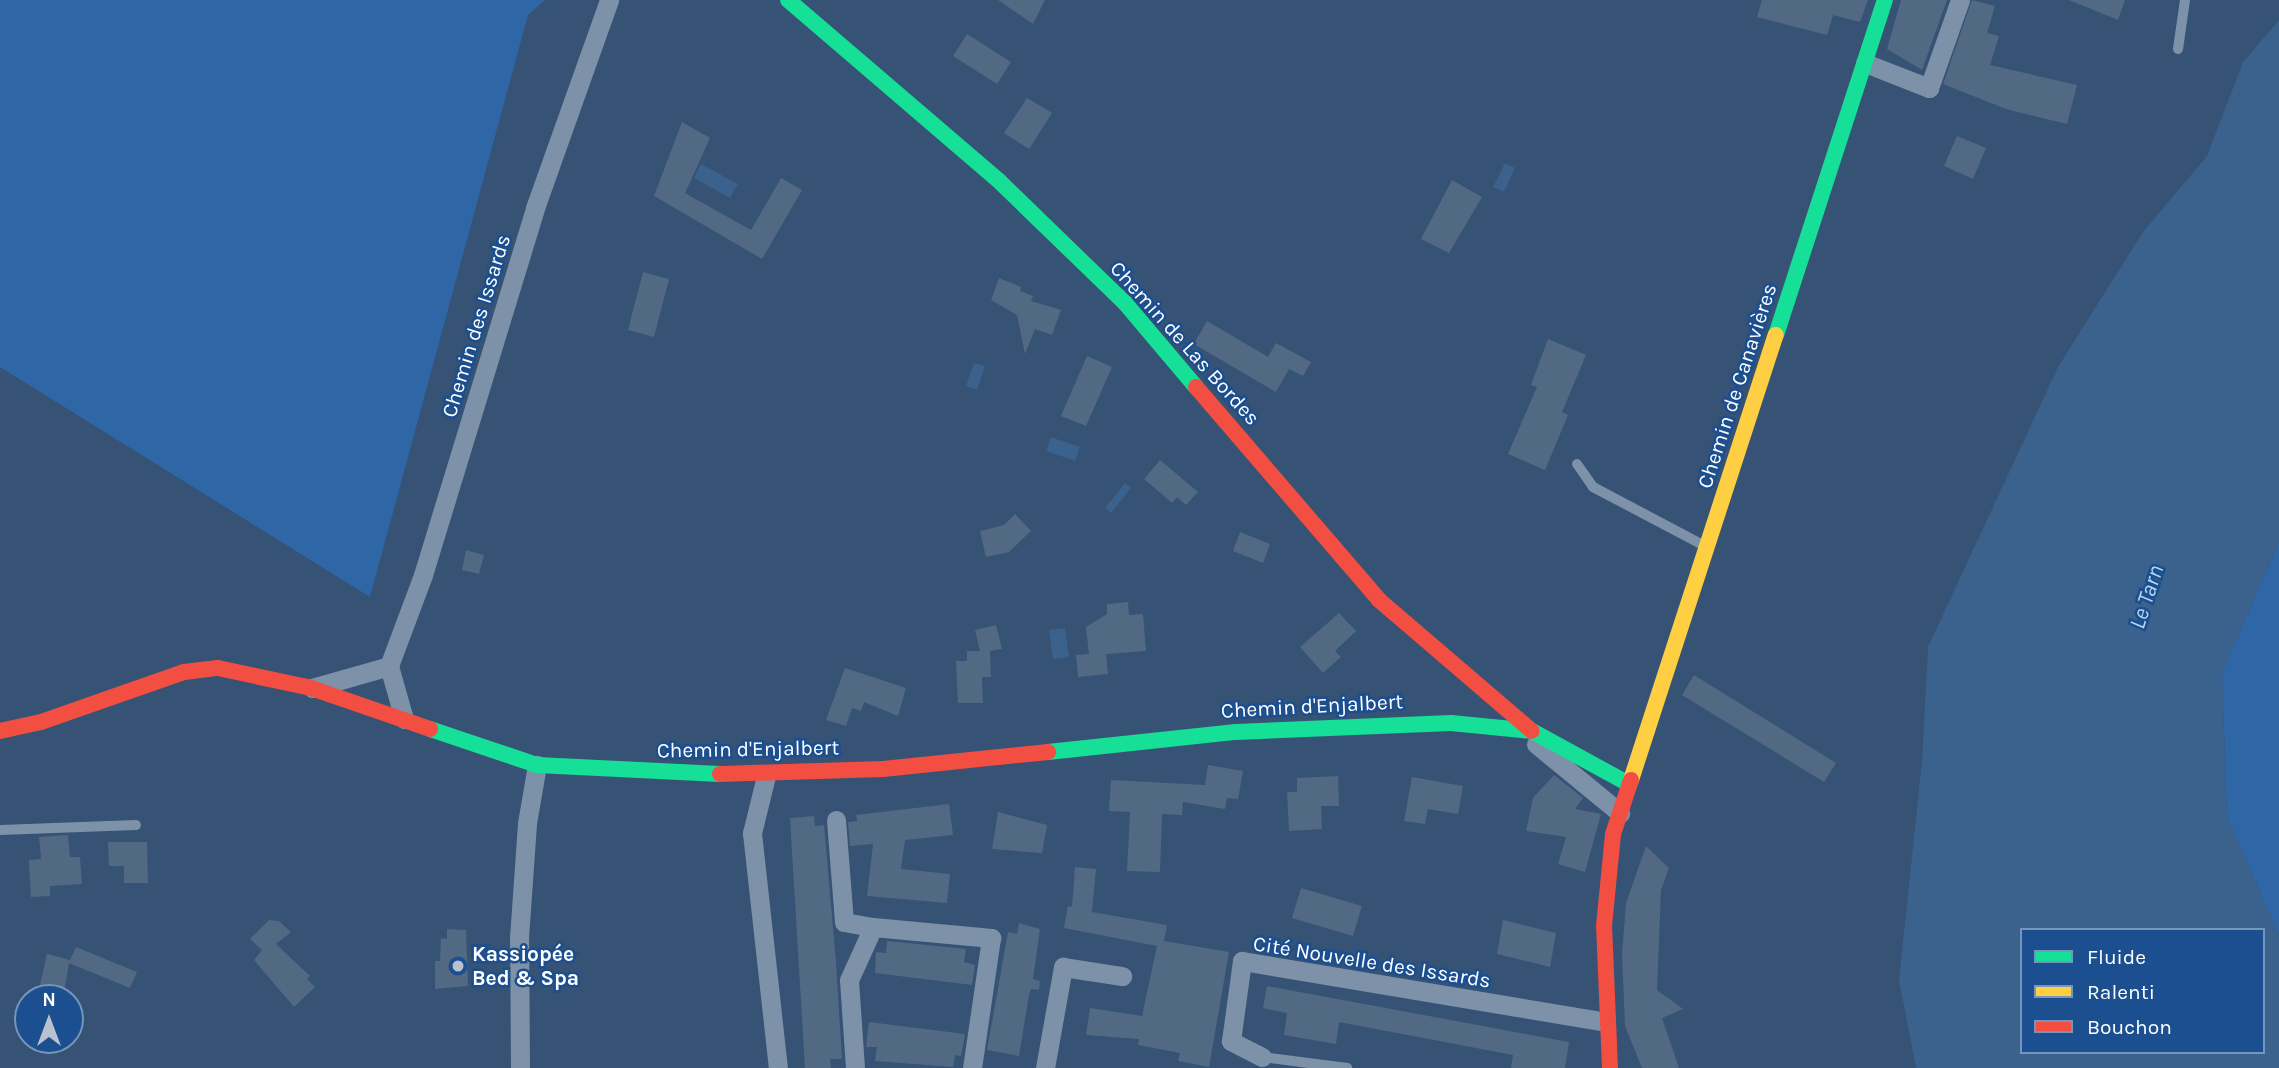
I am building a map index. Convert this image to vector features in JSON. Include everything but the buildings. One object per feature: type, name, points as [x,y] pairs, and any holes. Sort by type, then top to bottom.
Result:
[{"type":"street","name":"Chemin des Issards","points":[[389,666],[423,575],[535,208],[609,0]]},
{"type":"street","name":"Chemin de Las Bordes","points":[[788,0],[1000,182],[1125,303],[1379,600],[1526,730]]},
{"type":"street","name":"Chemin de Canavières","points":[[1610,1068],[1604,926],[1613,834],[1885,0]]},
{"type":"street","points":[[1865,63],[1929,88],[1958,1]]},
{"type":"street","points":[[311,688],[389,666],[404,719]]},
{"type":"street","name":"Chemin d'Enjalbert","points":[[0,731],[41,722],[184,672],[218,668],[311,688],[537,765],[766,776],[883,769],[1236,732],[1451,723],[1526,730],[1629,784]]},
{"type":"street","points":[[1526,730],[1620,813]]},
{"type":"street","points":[[520,1068],[519,938],[527,823],[537,765]]},
{"type":"street","points":[[766,776],[752,832],[778,1068]]},
{"type":"street","points":[[836,820],[844,922],[991,938],[972,1068]]},
{"type":"street","points":[[855,1068],[849,980],[873,927]]},
{"type":"street","name":"Cité Nouvelle des Issards","points":[[1262,1057],[1231,1041],[1242,961],[1606,1023]]},
{"type":"street","points":[[1045,1068],[1063,967],[1122,976]]},
{"type":"lane","points":[[2178,49],[2185,0]]},
{"type":"lane","points":[[1577,464],[1593,487],[1707,547]]},
{"type":"lane","points":[[0,830],[136,825]]},
{"type":"lane","points":[[1262,1057],[1347,1068]]},
{"type":"shaded area","points":[[0,0],[545,0],[528,15],[370,597],[0,367]]},
{"type":"shaded area","points":[[2279,542],[2279,936],[2227,817],[2222,672]]},
{"type":"water","name":"Le Tarn","points":[[2279,20],[2279,542],[2222,672],[2227,817],[2279,936],[2279,1068],[1916,1068],[1899,980],[1922,761],[1928,647],[2058,367],[2143,232],[2207,156],[2243,62]]},
{"type":"water","points":[[1505,163],[1515,168],[1504,192],[1493,187]]},
{"type":"water","points":[[701,164],[738,184],[730,198],[694,178]]},
{"type":"water","points":[[974,363],[985,366],[977,390],[966,386]]},
{"type":"water","points":[[1051,437],[1080,447],[1075,461],[1046,451]]},
{"type":"water","points":[[1125,483],[1131,488],[1111,513],[1105,508]]},
{"type":"water","points":[[1065,628],[1069,657],[1053,659],[1049,630]]},
{"type":"traffic: fast","points":[[788,0],[1000,182],[1125,303],[1196,387]]},
{"type":"traffic: fast","points":[[1776,335],[1885,0]]},
{"type":"traffic: fast","points":[[1048,752],[1236,732],[1451,723],[1532,731],[1629,784]]},
{"type":"traffic: fast","points":[[430,729],[537,765],[720,774]]},
{"type":"traffic: slow","points":[[1631,780],[1776,335]]},
{"type":"traffic: jam","points":[[1196,387],[1379,600],[1532,731]]},
{"type":"traffic: jam","points":[[0,731],[41,722],[184,672],[218,668],[311,688],[430,729]]},
{"type":"traffic: jam","points":[[720,774],[883,769],[1048,752]]},
{"type":"traffic: jam","points":[[1610,1068],[1604,926],[1613,834],[1631,780]]},
{"type":"place","name":"Kassiopée Bed & Spa","points":[[458,966]]}]
